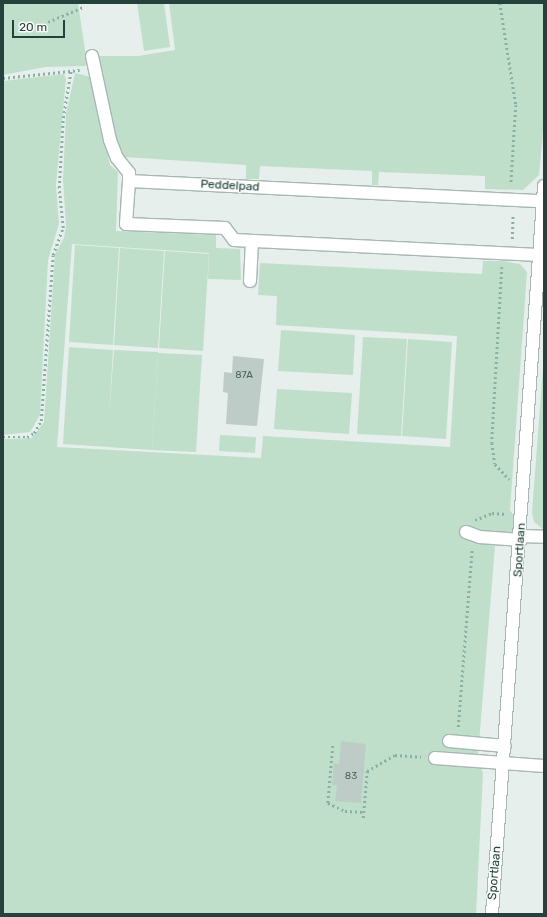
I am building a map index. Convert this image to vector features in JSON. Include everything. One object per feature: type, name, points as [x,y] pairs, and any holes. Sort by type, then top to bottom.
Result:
[{"type":"street","points":[[92,56],[112,146],[129,173],[126,224],[225,228],[234,240],[539,255]]},
{"type":"street","name":"Peddelpad","points":[[129,181],[542,201]]},
{"type":"street","name":"Sportlaan","points":[[492,914],[521,538],[517,515],[539,255],[542,240],[542,201],[544,186]]},
{"type":"street","points":[[250,281],[252,241]]},
{"type":"street","points":[[470,533],[521,538],[544,537]]},
{"type":"street","points":[[449,741],[505,746]]},
{"type":"street","points":[[435,758],[544,766]]},
{"type":"path","points":[[500,3],[516,105],[514,171],[510,190]]},
{"type":"path","points":[[48,22],[84,7]]},
{"type":"path","points":[[3,437],[27,437],[34,433],[41,421],[53,255],[63,228],[59,180],[63,118],[71,70]]},
{"type":"path","points":[[3,78],[71,70],[94,70]]},
{"type":"path","points":[[511,245],[513,207]]},
{"type":"path","points":[[502,261],[493,450],[496,464],[513,481]]},
{"type":"path","points":[[458,730],[470,533],[475,520],[492,513],[517,515]]},
{"type":"path","points":[[333,746],[328,803],[345,811],[364,812]]},
{"type":"path","points":[[363,818],[367,771],[395,756],[435,758]]},
{"type":"green space","points":[[3,3],[78,3],[87,63],[85,66],[45,67],[3,75]]},
{"type":"green space","points":[[137,3],[164,3],[170,47],[144,51]]},
{"type":"green space","points":[[169,3],[544,3],[544,121],[539,175],[523,190],[485,189],[485,176],[379,172],[378,185],[372,185],[372,171],[260,166],[259,179],[246,179],[246,165],[125,157],[116,146],[98,56],[138,56],[175,50]]},
{"type":"green space","points":[[75,73],[91,77],[110,165],[118,172],[116,231],[216,235],[216,248],[240,249],[241,280],[208,279],[209,253],[72,244],[57,447],[261,458],[263,436],[450,447],[457,336],[276,325],[277,296],[258,295],[260,263],[482,274],[483,261],[503,261],[520,264],[527,272],[510,510],[514,516],[512,535],[496,534],[478,756],[483,774],[476,914],[3,914],[3,439],[32,438],[44,422],[55,254],[64,238],[66,226],[63,180],[66,114]]},
{"type":"green space","points":[[64,74],[66,79],[56,185],[59,224],[48,260],[40,415],[30,432],[3,435],[3,81]]},
{"type":"green space","points":[[75,245],[119,248],[113,345],[69,342]]},
{"type":"green space","points":[[120,248],[164,251],[158,348],[114,345]]},
{"type":"green space","points":[[165,251],[209,254],[203,351],[159,348]]},
{"type":"green space","points":[[281,330],[355,335],[353,375],[278,371]]},
{"type":"green space","points":[[363,337],[407,339],[401,436],[357,434]]},
{"type":"green space","points":[[408,339],[452,342],[446,439],[402,436]]},
{"type":"green space","points":[[69,347],[113,350],[109,415],[114,350],[158,352],[152,450],[63,444]]},
{"type":"green space","points":[[158,353],[202,355],[196,452],[152,450]]},
{"type":"green space","points":[[544,354],[544,530],[534,522],[532,513]]},
{"type":"green space","points":[[277,389],[352,393],[349,434],[274,429]]},
{"type":"green space","points":[[220,435],[256,437],[255,453],[219,451]]},
{"type":"building","points":[[233,356],[264,359],[257,426],[226,424],[228,393],[223,392],[224,372],[232,373]]},
{"type":"building","points":[[341,741],[366,744],[361,803],[335,801],[337,785],[332,785],[334,763],[339,764]]}]
